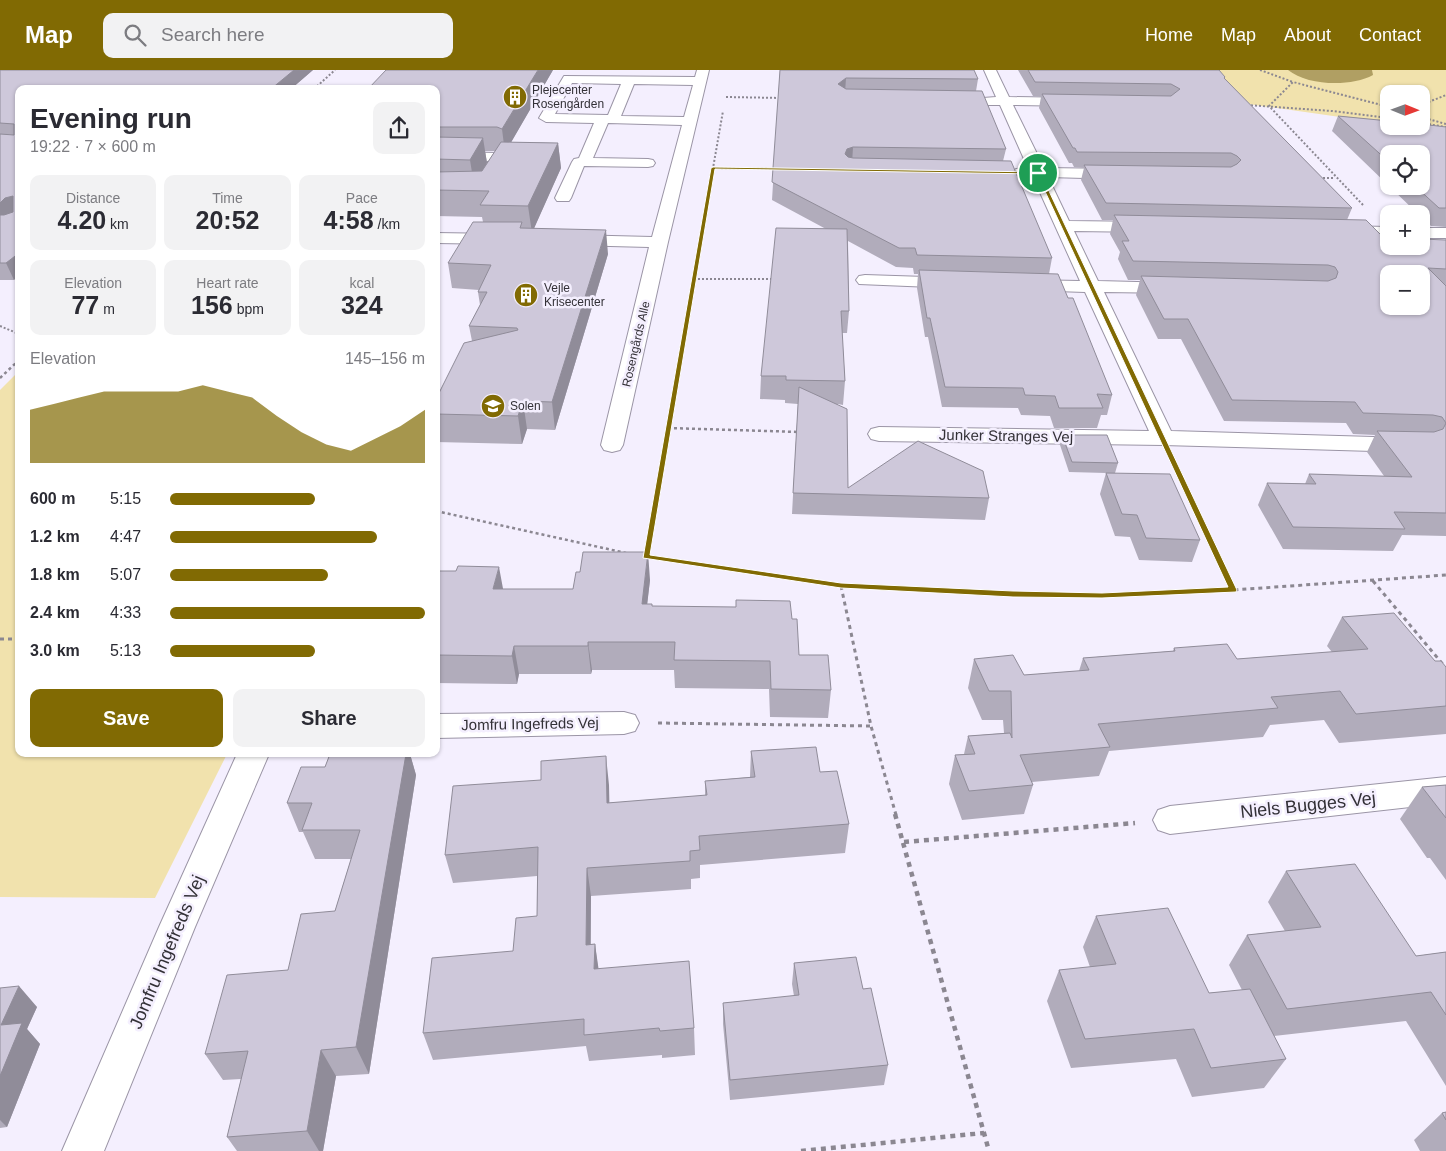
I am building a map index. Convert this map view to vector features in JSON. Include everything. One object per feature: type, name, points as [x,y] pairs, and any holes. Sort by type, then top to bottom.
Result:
[{"type":"street","points":[[990,70],[1163,438]]},
{"type":"street","points":[[690,121],[546,118],[568,79],[629,80],[701,76]]},
{"type":"street","name":"Rosengårds Alle","points":[[612,445],[659,242],[701,76]]},
{"type":"street","points":[[564,198],[581,162],[608,119],[629,80]]},
{"type":"street","points":[[975,101],[1091,103]]},
{"type":"street","points":[[440,156],[500,157],[499,160]]},
{"type":"street","points":[[499,160],[519,160]]},
{"type":"street","points":[[440,191],[480,192],[499,160]]},
{"type":"street","points":[[558,161],[648,163]]},
{"type":"street","points":[[1009,172],[1137,174]]},
{"type":"street","points":[[1063,226],[1162,228]]},
{"type":"street","points":[[1320,231],[1380,232]]},
{"type":"street","points":[[1430,233],[1446,233]]},
{"type":"street","points":[[440,238],[518,239]]},
{"type":"street","points":[[556,240],[659,242]]},
{"type":"street","points":[[865,280],[974,283]]},
{"type":"street","points":[[1013,284],[1191,289]]},
{"type":"street","name":"Junker Stranges Vej","points":[[879,434],[1163,438],[1422,445]]},
{"type":"street","name":"Jomfru Ingefreds Vej","points":[[440,726],[624,723]]},
{"type":"street","name":"Jomfru Ingefreds Vej","points":[[83,1151],[177,927],[252,757]]},
{"type":"street","name":"Niels Bugges Vej","points":[[1170,820],[1446,790]]},
{"type":"path","points":[[318,85],[335,70]]},
{"type":"path","points":[[1260,70],[1293,82],[1380,105]]},
{"type":"path","points":[[1269,106],[1293,82]]},
{"type":"path","points":[[727,88],[726,97],[786,98]]},
{"type":"path","points":[[1430,101],[1446,95]]},
{"type":"path","points":[[1241,105],[1380,117]]},
{"type":"path","points":[[646,556],[724,106]]},
{"type":"path","points":[[1269,106],[1369,211]]},
{"type":"path","points":[[1430,120],[1446,125]]},
{"type":"path","points":[[1430,124],[1446,125]]},
{"type":"path","points":[[713,168],[783,169]]},
{"type":"path","points":[[1318,178],[1336,178]]},
{"type":"path","points":[[694,279],[780,280]]},
{"type":"path","points":[[0,326],[15,332]]},
{"type":"path","points":[[0,378],[15,364]]},
{"type":"path","points":[[668,428],[803,432]]},
{"type":"path","points":[[1163,438],[1233,590]]},
{"type":"path","points":[[440,512],[520,532],[627,553]]},
{"type":"path","points":[[636,555],[841,586],[1013,594],[1102,596],[1233,590],[1446,575]]},
{"type":"path","points":[[1373,581],[1446,668]]},
{"type":"path","points":[[841,586],[871,726],[989,1151]]},
{"type":"path","points":[[0,640],[15,639]]},
{"type":"path","points":[[624,723],[871,726]]},
{"type":"path","points":[[904,842],[1170,820]]},
{"type":"path","points":[[801,1151],[984,1133]]},
{"type":"shaded area","points":[[1213,70],[1446,70],[1446,132],[1430,128],[1430,85],[1380,85],[1380,123],[1248,104]]},
{"type":"shaded area","points":[[1288,70],[1372,70],[1373,75],[1353,82],[1330,83],[1307,79]]},
{"type":"shaded area","points":[[15,375],[15,757],[226,757],[155,898],[0,897],[0,390]]},
{"type":"building","points":[[0,70],[294,70],[276,85],[15,85],[15,256],[6,263],[0,263],[0,215],[13,212],[13,196],[5,198],[0,203],[0,134],[14,135],[14,124],[0,123]]},
{"type":"building","name":"Plejecenter Rosengården","points":[[386,70],[538,70],[502,129],[497,127],[440,127],[440,85],[372,85]]},
{"type":"building","points":[[780,70],[974,70],[978,79],[846,78],[838,84],[846,89],[982,91],[1006,149],[853,147],[847,149],[845,154],[853,158],[1011,161],[1052,258],[917,255],[915,248],[899,248],[772,182]]},
{"type":"building","points":[[1028,70],[1219,70],[1224,78],[1352,208],[1106,203],[1084,165],[1231,167],[1241,160],[1231,153],[1077,152],[1042,94],[1171,96],[1180,89],[1171,84],[1035,82]]},
{"type":"building","points":[[1338,116],[1380,120],[1380,135],[1430,135],[1430,125],[1446,127],[1446,208],[1439,208],[1425,195],[1430,195],[1430,145],[1380,145],[1380,154]]},
{"type":"building","points":[[440,137],[483,138],[470,160],[440,159]]},
{"type":"building","points":[[501,142],[558,143],[528,206],[480,205],[489,191],[440,190],[440,172],[482,171]]},
{"type":"building","points":[[1114,215],[1366,220],[1380,234],[1380,255],[1430,255],[1430,239],[1446,240],[1446,269],[1430,268],[1430,265],[1380,265],[1380,315],[1430,315],[1430,270],[1446,286],[1446,423],[1442,417],[1433,415],[1363,413],[1355,402],[1232,400],[1188,319],[1164,319],[1141,276],[1328,281],[1336,278],[1338,272],[1335,267],[1328,265],[1133,261],[1122,241],[1129,241]]},
{"type":"building","points":[[473,222],[522,222],[520,228],[606,230],[552,402],[523,401],[518,416],[440,414],[440,391],[464,343],[518,330],[517,328],[469,326],[487,292],[478,292],[491,265],[448,263]]},
{"type":"building","points":[[776,228],[847,229],[849,311],[841,311],[845,381],[786,380],[786,376],[761,376]]},
{"type":"building","points":[[919,270],[1058,274],[1068,298],[1073,298],[1112,395],[1097,394],[1103,408],[1059,408],[1055,396],[1025,395],[1023,388],[945,387],[930,318],[927,318]]},
{"type":"building","points":[[799,387],[847,409],[848,488],[918,441],[983,471],[989,498],[793,493]]},
{"type":"building","points":[[1446,423],[1446,513],[1394,512],[1405,529],[1293,527],[1267,483],[1316,484],[1309,474],[1412,477],[1377,431],[1434,432],[1443,429]]},
{"type":"building","points":[[1062,435],[1107,435],[1118,463],[1072,462]]},
{"type":"building","points":[[1106,473],[1170,474],[1200,540],[1146,538],[1137,515],[1122,514]]},
{"type":"building","points":[[583,552],[648,552],[642,604],[652,604],[652,606],[736,607],[736,600],[790,601],[792,619],[797,619],[799,655],[828,655],[831,690],[771,689],[770,661],[674,660],[675,642],[588,642],[588,646],[514,646],[512,656],[440,655],[440,571],[456,571],[458,566],[499,567],[493,589],[573,589],[576,572],[580,572]]},
{"type":"building","points":[[1394,613],[1435,661],[1441,661],[1446,667],[1446,706],[1356,714],[1340,691],[1271,697],[1278,708],[1098,724],[1110,747],[1020,755],[1033,785],[969,791],[955,755],[975,754],[968,736],[1010,733],[1012,738],[1011,691],[989,691],[974,659],[1013,655],[1024,675],[1089,670],[1083,658],[1175,651],[1174,648],[1227,644],[1237,659],[1368,649],[1342,617]]},
{"type":"building","points":[[816,747],[820,772],[837,771],[849,824],[699,836],[700,850],[690,851],[690,861],[587,868],[586,945],[595,944],[594,969],[689,961],[694,1028],[660,1031],[659,1028],[584,1035],[584,1019],[423,1033],[432,958],[513,951],[516,918],[537,916],[538,847],[445,855],[453,786],[541,780],[541,761],[606,756],[607,803],[707,795],[705,781],[755,777],[751,751]]},
{"type":"building","points":[[329,757],[405,757],[356,1047],[321,1050],[307,1131],[227,1137],[248,1051],[205,1054],[227,975],[288,970],[301,914],[335,911],[360,830],[302,830],[312,803],[287,803],[301,767],[325,767]]},
{"type":"building","points":[[1446,785],[1446,818],[1422,787]]},
{"type":"building","points":[[1355,864],[1416,956],[1446,952],[1446,1015],[1431,992],[1287,1009],[1247,935],[1321,927],[1286,871]]},
{"type":"building","points":[[1168,908],[1209,993],[1250,989],[1286,1059],[1211,1068],[1194,1029],[1085,1039],[1059,970],[1116,964],[1096,916]]},
{"type":"building","points":[[856,957],[863,989],[871,988],[888,1065],[730,1080],[723,1003],[799,995],[794,963]]},
{"type":"building","points":[[19,986],[1,1025],[22,1023],[0,1076],[0,988]]},
{"type":"building","points":[[1446,1112],[1446,1120],[1442,1113]]},
{"type":"place","name":"Plejecenter Rosengården","points":[[515,97]]},
{"type":"place","name":"Vejle Krisecenter","points":[[526,295]]},
{"type":"place","name":"Solen","points":[[493,406]]},
{"type":"route","points":[[713,168],[1038,173],[1233,590],[1102,596],[841,586],[646,556],[713,168]]}]
